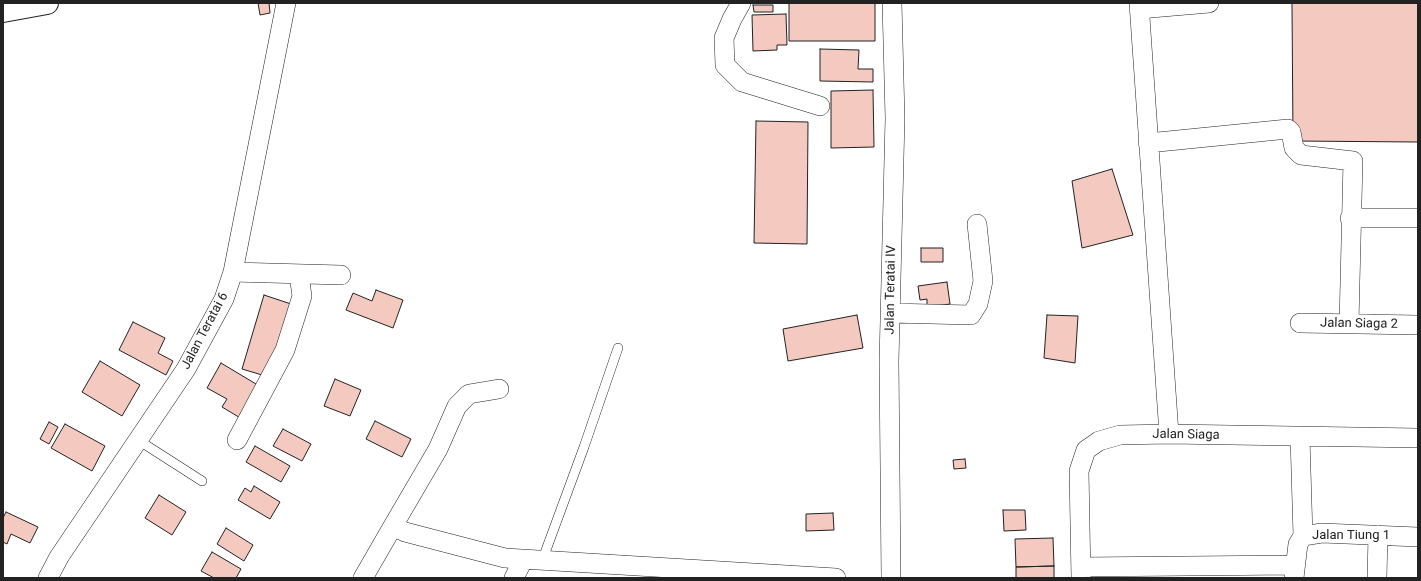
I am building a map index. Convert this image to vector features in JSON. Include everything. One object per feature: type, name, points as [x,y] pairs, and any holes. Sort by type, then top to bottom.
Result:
[{"type":"street","points":[[3,12],[47,3]]},
{"type":"street","name":"Jalan Teratai 6","points":[[48,578],[59,557],[186,369],[224,299],[233,272],[286,3]]},
{"type":"street","points":[[741,3],[724,38],[725,65],[742,82],[820,106]]},
{"type":"street","name":"Jalan Teratai IV","points":[[891,578],[890,313],[895,118],[892,3]]},
{"type":"street","points":[[1169,434],[1139,6],[1209,3]]},
{"type":"street","points":[[1148,143],[1288,129],[1291,132],[1294,148],[1300,155],[1353,161],[1350,218],[1349,323]]},
{"type":"street","points":[[1350,218],[1418,218]]},
{"type":"street","points":[[890,313],[971,315],[978,304],[983,281],[977,224]]},
{"type":"street","points":[[233,272],[341,275]]},
{"type":"street","points":[[237,440],[285,350],[302,296],[299,274]]},
{"type":"street","name":"Jalan Siaga 2","points":[[1300,323],[1418,325]]},
{"type":"street","points":[[363,578],[438,449],[456,406],[469,394],[499,389]]},
{"type":"street","name":"Jalan Siaga","points":[[1081,572],[1079,471],[1086,450],[1099,441],[1120,435],[1169,434],[1418,438]]},
{"type":"street","points":[[1300,437],[1303,536]]},
{"type":"street","points":[[393,526],[405,532],[505,558],[836,578]]},
{"type":"street","name":"Jalan Tiung 1","points":[[1294,572],[1298,544],[1303,536],[1322,533],[1418,537]]},
{"type":"street","points":[[1377,578],[1378,535]]},
{"type":"street","points":[[514,578],[523,560]]},
{"type":"street","points":[[1081,572],[1294,572]]},
{"type":"lane","points":[[542,561],[584,447],[618,348]]},
{"type":"lane","points":[[138,440],[202,481]]},
{"type":"building","points":[[258,3],[269,3],[270,13],[260,15]]},
{"type":"building","points":[[789,3],[875,3],[875,41],[789,41]]},
{"type":"building","points":[[1292,3],[1418,3],[1418,142],[1293,141]]},
{"type":"building","points":[[753,5],[773,5],[773,12],[754,12]]},
{"type":"building","points":[[786,14],[787,45],[777,45],[777,50],[753,51],[752,15]]},
{"type":"building","points":[[820,49],[859,50],[858,69],[873,69],[873,82],[820,81]]},
{"type":"building","points":[[873,90],[874,147],[831,148],[831,91]]},
{"type":"building","points":[[756,121],[808,122],[807,244],[754,243]]},
{"type":"building","points":[[1112,169],[1133,235],[1082,248],[1072,181]]},
{"type":"building","points":[[921,248],[943,248],[943,262],[921,262]]},
{"type":"building","points":[[947,282],[950,304],[927,307],[927,299],[920,300],[918,286]]},
{"type":"building","points":[[376,290],[403,300],[393,328],[346,310],[353,293],[372,301]]},
{"type":"building","points":[[264,295],[291,304],[269,377],[242,369]]},
{"type":"building","points":[[857,315],[863,348],[788,361],[783,329]]},
{"type":"building","points":[[1047,315],[1078,316],[1075,363],[1044,358]]},
{"type":"building","points":[[133,322],[165,338],[158,353],[173,361],[166,375],[119,350]]},
{"type":"building","points":[[100,361],[140,385],[122,416],[82,392]]},
{"type":"building","points":[[221,363],[261,387],[242,419],[222,407],[227,399],[207,388]]},
{"type":"building","points":[[335,379],[361,390],[350,416],[324,406]]},
{"type":"building","points":[[375,421],[411,439],[402,457],[366,439]]},
{"type":"building","points":[[49,422],[58,427],[49,444],[40,439]]},
{"type":"building","points":[[65,424],[105,446],[92,471],[51,448]]},
{"type":"building","points":[[283,429],[311,444],[302,461],[273,446]]},
{"type":"building","points":[[255,446],[290,466],[281,482],[246,462]]},
{"type":"building","points":[[965,459],[966,468],[954,469],[953,460]]},
{"type":"building","points":[[254,486],[280,502],[270,519],[238,500],[245,488],[251,492]]},
{"type":"building","points":[[159,495],[186,512],[172,535],[145,518]]},
{"type":"building","points":[[1003,510],[1025,510],[1026,530],[1004,531]]},
{"type":"building","points":[[6,512],[38,527],[30,543],[11,534],[7,544],[3,542],[3,518]]},
{"type":"building","points":[[833,513],[834,530],[806,531],[806,514]]},
{"type":"building","points":[[226,528],[253,545],[244,561],[217,544]]},
{"type":"building","points":[[1053,538],[1054,566],[1016,567],[1015,539]]},
{"type":"building","points":[[212,552],[241,569],[236,578],[214,578],[201,571]]},
{"type":"building","points":[[1054,566],[1054,578],[1016,578],[1016,567]]}]
